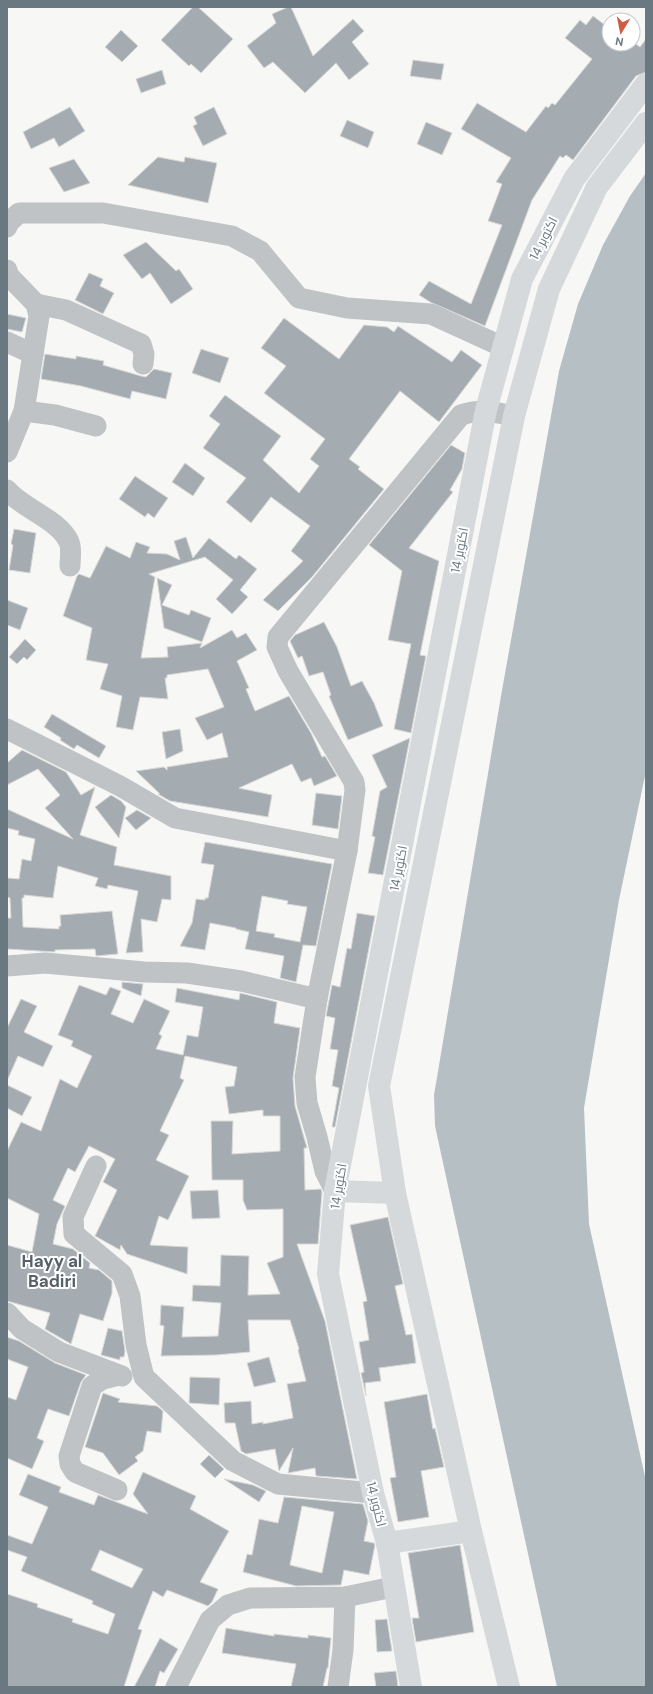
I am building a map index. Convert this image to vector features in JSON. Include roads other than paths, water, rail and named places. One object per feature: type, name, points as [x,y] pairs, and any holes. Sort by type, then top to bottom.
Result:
[{"type":"highway","name":"14 اكتوبر","points":[[411,1687],[393,1587],[387,1543],[373,1493],[328,1274],[335,1191],[486,410],[522,279],[574,179],[646,84]]},
{"type":"highway","points":[[509,1687],[471,1531],[395,1193],[379,1086],[514,416],[549,289],[597,187],[646,123]]},
{"type":"highway","points":[[335,1191],[395,1193]]},
{"type":"highway","points":[[387,1543],[471,1531]]},
{"type":"street","points":[[7,227],[18,213],[103,213],[232,236],[260,251],[299,298],[347,308],[431,314],[503,347]]},
{"type":"street","points":[[7,270],[8,274],[36,304],[39,316],[24,411],[7,452]]},
{"type":"street","points":[[36,304],[66,310],[141,344],[144,354],[144,364]]},
{"type":"street","points":[[7,342],[33,354]]},
{"type":"street","points":[[335,1191],[325,1171],[317,1136],[307,1103],[305,1077],[317,999],[347,851],[355,790],[354,782],[288,671],[277,647],[278,637],[461,415],[474,410],[486,410],[514,416]]},
{"type":"street","points":[[24,411],[55,415],[96,426]]},
{"type":"street","points":[[7,490],[22,504],[61,530],[70,542],[70,566]]},
{"type":"street","points":[[7,729],[120,786],[175,818],[347,851]]},
{"type":"street","points":[[7,966],[45,964],[144,972],[187,973],[241,981],[317,999]]},
{"type":"street","points":[[96,1166],[73,1218],[74,1234],[122,1274],[130,1296],[136,1345],[144,1377],[233,1461],[261,1476],[286,1486],[373,1493]]},
{"type":"street","points":[[7,1312],[22,1329],[59,1352],[119,1375],[144,1377]]},
{"type":"street","points":[[117,1490],[75,1472],[70,1464],[70,1456],[92,1386],[103,1379],[119,1375]]},
{"type":"street","points":[[176,1687],[210,1620],[228,1605],[250,1598],[345,1597],[393,1587]]},
{"type":"street","points":[[338,1687],[343,1650],[345,1597]]},
{"type":"district","name":"Hayy al Badiri","points":[[52,1271]]}]
